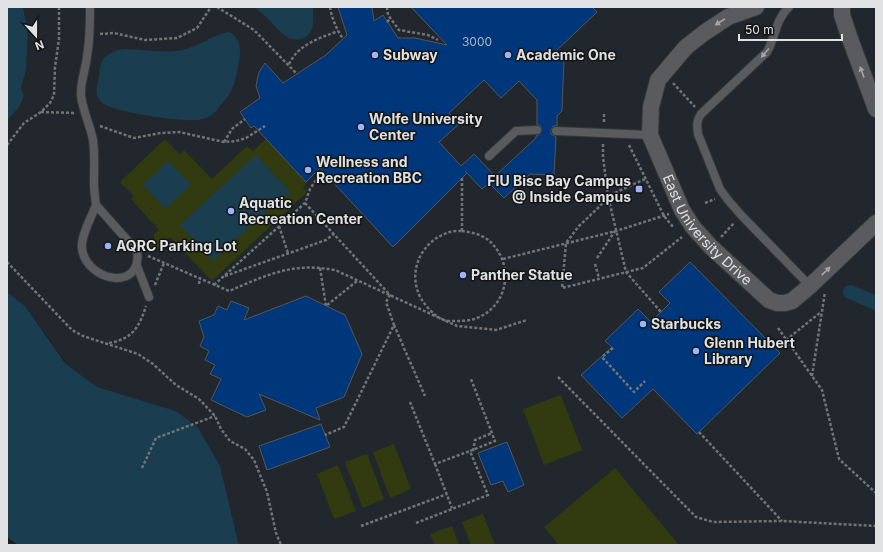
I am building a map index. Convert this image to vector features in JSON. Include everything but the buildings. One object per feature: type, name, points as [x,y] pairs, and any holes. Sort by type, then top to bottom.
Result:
[{"type":"street","points":[[650,135],[651,106],[658,80],[686,47],[704,33],[728,17],[756,7]]},
{"type":"street","points":[[842,7],[842,14],[849,36],[876,109]]},
{"type":"street","name":"East University Drive","points":[[650,135],[682,210],[693,227],[712,247],[769,300],[777,303],[785,303],[792,301],[818,286]]},
{"type":"street","points":[[818,286],[876,223]]},
{"type":"lane","points":[[90,7],[90,36],[81,95],[94,146],[94,185],[96,205],[82,240],[82,248],[89,264],[105,277],[112,278],[127,276],[137,266]]},
{"type":"lane","points":[[789,7],[778,21],[773,40],[767,52],[701,114],[697,120],[698,134],[720,189],[741,215],[818,286]]},
{"type":"lane","points":[[489,156],[516,131],[537,130]]},
{"type":"lane","points":[[556,131],[650,135]]},
{"type":"lane","points":[[96,205],[137,251],[137,266],[149,297]]},
{"type":"path","points":[[7,145],[24,123],[41,112],[50,103],[54,95],[55,67],[59,39],[59,7]]},
{"type":"path","points":[[90,36],[114,33],[145,40],[177,38],[197,28],[211,7]]},
{"type":"path","points":[[217,7],[254,30],[298,74]]},
{"type":"path","points":[[330,7],[332,17],[343,39]]},
{"type":"path","points":[[387,7],[390,19],[399,30],[428,35],[438,40]]},
{"type":"path","points":[[387,22],[390,19]]},
{"type":"path","points":[[289,65],[294,54],[301,48],[338,31]]},
{"type":"path","points":[[673,83],[701,114]]},
{"type":"path","points":[[41,112],[85,114],[99,126],[134,138],[161,133],[179,132],[224,142],[236,141],[246,138],[265,126]]},
{"type":"path","points":[[604,114],[604,125]]},
{"type":"path","points":[[224,142],[232,129],[245,120]]},
{"type":"path","points":[[603,143],[603,157],[608,196],[626,272],[661,312]]},
{"type":"path","points":[[214,285],[305,203],[310,189],[322,171]]},
{"type":"path","points":[[462,178],[462,231]]},
{"type":"path","points":[[645,179],[608,196],[579,226],[566,243],[562,288],[644,268],[682,237]]},
{"type":"path","points":[[305,203],[390,295]]},
{"type":"path","points":[[503,259],[616,231],[673,212]]},
{"type":"path","points":[[719,239],[741,215]]},
{"type":"path","points":[[279,226],[288,253]]},
{"type":"path","points":[[462,231],[475,233],[486,239],[496,248],[503,259],[506,272],[505,287],[499,300],[489,311],[477,319],[462,322],[443,320],[424,304],[417,291],[415,277],[417,262],[424,249],[434,239],[447,233],[462,231]]},
{"type":"path","points":[[597,258],[616,231]]},
{"type":"path","points":[[222,277],[326,240],[334,234]]},
{"type":"path","points":[[137,251],[229,291],[268,275],[296,268],[320,268],[335,270],[457,326],[496,330],[527,320]]},
{"type":"path","points":[[7,262],[72,330],[83,336],[138,354],[153,364],[176,385],[199,398],[215,416],[221,429],[230,441],[245,449],[254,460],[267,492],[276,533],[281,545]]},
{"type":"path","points":[[107,344],[119,342],[132,334],[141,320],[149,297],[164,264]]},
{"type":"path","points":[[595,264],[599,278]]},
{"type":"path","points":[[320,268],[326,306],[357,281]]},
{"type":"path","points":[[199,284],[200,279]]},
{"type":"path","points":[[812,376],[822,312],[818,286]]},
{"type":"path","points":[[390,295],[386,302],[394,325],[425,396]]},
{"type":"path","points":[[786,340],[822,312]]},
{"type":"path","points":[[326,434],[344,427],[394,325]]},
{"type":"path","points":[[778,328],[822,390],[838,459],[876,493]]},
{"type":"path","points":[[613,348],[602,358],[634,392],[646,381]]},
{"type":"path","points":[[558,377],[696,517],[713,522],[782,522],[876,526]]},
{"type":"path","points":[[435,464],[495,442],[472,379]]},
{"type":"path","points":[[410,402],[452,508]]},
{"type":"path","points":[[142,468],[156,438],[215,416]]},
{"type":"path","points":[[699,432],[782,522]]},
{"type":"path","points":[[416,523],[488,495],[472,451],[475,440],[492,433]]},
{"type":"path","points":[[361,526],[447,494]]},
{"type":"shaded area","points":[[23,7],[876,7],[876,545],[241,545],[238,542],[176,411],[97,387],[67,364],[25,306],[7,292],[7,118],[9,118],[26,70],[28,33]]},
{"type":"green space","points":[[165,139],[180,155],[184,150],[212,179],[247,146],[253,151],[266,139],[307,183],[303,187],[307,192],[212,281],[170,237],[153,253],[146,250],[154,241],[154,234],[159,230],[131,199],[134,196],[120,182]]},
{"type":"green space","points":[[561,395],[582,450],[544,465],[523,409]]},
{"type":"green space","points":[[394,444],[411,489],[390,498],[373,452]]},
{"type":"green space","points":[[367,454],[384,499],[363,508],[345,462]]},
{"type":"green space","points":[[338,465],[356,511],[334,519],[317,474]]},
{"type":"green space","points":[[615,468],[679,545],[559,545],[544,527]]},
{"type":"green space","points":[[483,514],[495,545],[471,545],[462,522]]},
{"type":"green space","points":[[452,526],[459,545],[435,545],[430,534]]},
{"type":"water","points":[[7,7],[23,7],[28,33],[26,70],[21,87],[24,96],[19,107],[9,118],[7,118]]},
{"type":"water","points":[[254,7],[313,7],[313,26],[306,37],[296,40],[291,39],[282,33]]},
{"type":"water","points":[[230,32],[238,41],[240,49],[238,68],[231,92],[215,112],[209,117],[199,120],[188,120],[147,116],[107,106],[101,102],[97,96],[101,65],[103,59],[110,54],[125,49],[161,51],[182,50]]},
{"type":"water","name":"Aquatic Recreation Center","points":[[256,155],[291,193],[288,196],[285,194],[213,261],[180,225]]},
{"type":"water","points":[[168,161],[191,185],[165,209],[143,185]]},
{"type":"water","points":[[7,292],[25,306],[65,363],[97,387],[176,411],[198,428],[220,466],[238,542],[241,545],[18,545],[7,537]]},
{"type":"waterway","points":[[850,292],[876,303]]},
{"type":"place","name":"Subway","points":[[375,55]]},
{"type":"place","name":"Academic One","points":[[508,55]]},
{"type":"place","name":"Wolfe University Center","points":[[361,127]]},
{"type":"place","name":"Wellness and Recreation BBC","points":[[308,170]]},
{"type":"place","name":"FIU Bisc Bay Campus @ Inside Campus","points":[[639,189]]},
{"type":"place","name":"Aquatic Recreation Center","points":[[231,211]]},
{"type":"place","name":"AQRC Parking Lot","points":[[108,246]]},
{"type":"place","name":"Panther Statue","points":[[463,275]]},
{"type":"place","name":"Starbucks","points":[[643,324]]},
{"type":"place","name":"Glenn Hubert Library","points":[[696,351]]}]
